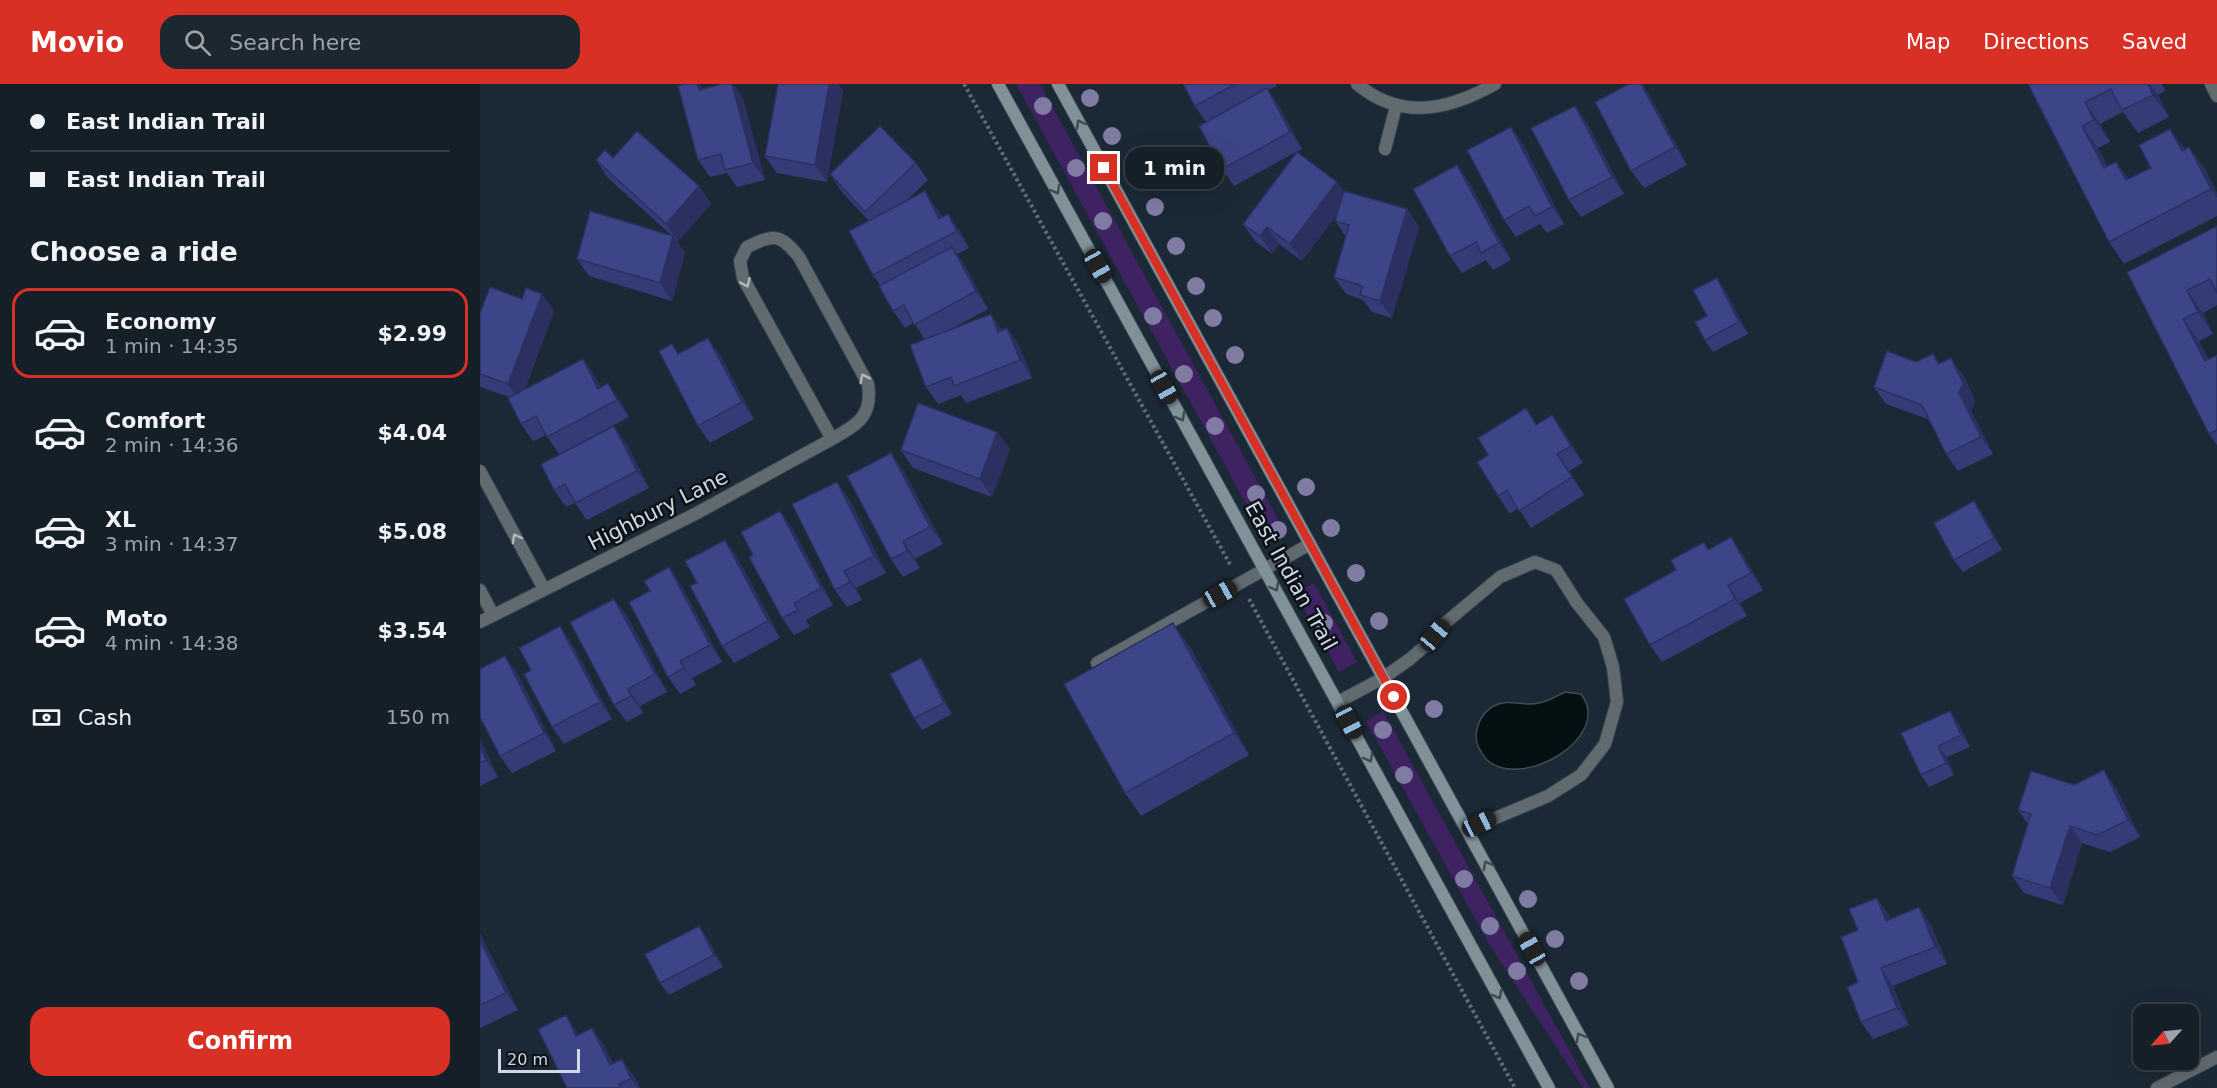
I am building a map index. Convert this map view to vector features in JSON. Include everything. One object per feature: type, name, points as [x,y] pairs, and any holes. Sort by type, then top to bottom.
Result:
[{"type":"main road","name":"East Indian Trail","points":[[998,84],[1549,1088]]},
{"type":"main road","name":"East Indian Trail","points":[[1058,84],[1608,1088]]},
{"type":"street","points":[[1357,84],[1379,100],[1396,106],[1420,108],[1444,106],[1472,97],[1495,84]]},
{"type":"street","points":[[2211,84],[2217,96]]},
{"type":"street","points":[[1385,149],[1396,106]]},
{"type":"street","name":"Highbury Lane","points":[[480,622],[697,513],[832,439],[851,428],[866,413],[870,400],[868,384],[799,257],[789,245],[780,239],[769,237],[747,247],[740,261],[743,278],[832,439]]},
{"type":"street","points":[[480,471],[544,589]]},
{"type":"street","points":[[1097,663],[1310,544]]},
{"type":"street","points":[[1338,702],[1383,678],[1425,646],[1444,624],[1500,577],[1535,562],[1556,570],[1577,603],[1604,637],[1613,668],[1617,702],[1605,744],[1581,775],[1548,796],[1467,830]]},
{"type":"street","points":[[480,590],[493,615]]},
{"type":"street","points":[[2157,1088],[2217,1058]]},
{"type":"path","points":[[964,84],[1235,573]]},
{"type":"path","points":[[1250,601],[1515,1088]]},
{"type":"shaded area","points":[[1016,84],[1040,84],[1285,532],[1267,542]]},
{"type":"shaded area","points":[[1314,583],[1357,662],[1339,672],[1295,592]]},
{"type":"shaded area","points":[[1565,692],[1581,694],[1588,710],[1585,727],[1575,742],[1560,755],[1541,764],[1521,769],[1502,768],[1487,760],[1479,749],[1476,736],[1479,722],[1487,711],[1505,703],[1542,702]]},
{"type":"shaded area","points":[[1383,711],[1590,1088],[1583,1088],[1489,944],[1366,721]]},
{"type":"building","points":[[697,84],[699,90],[732,84],[753,163],[725,170],[721,154],[698,160],[678,86]]},
{"type":"building","points":[[778,84],[829,84],[815,165],[765,156]]},
{"type":"building","points":[[1183,84],[1235,84],[1195,106]]},
{"type":"building","points":[[1629,84],[1641,84],[1675,147],[1631,171],[1595,102]]},
{"type":"building","points":[[2028,84],[2148,84],[2153,95],[2122,110],[2111,89],[2085,102],[2094,120],[2082,126],[2104,168],[2116,162],[2126,180],[2151,168],[2139,145],[2170,129],[2182,151],[2189,147],[2211,189],[2109,242]]},
{"type":"building","points":[[1267,88],[1290,132],[1222,169],[1199,126]]},
{"type":"building","points":[[1575,106],[1612,177],[1569,200],[1531,128]]},
{"type":"building","points":[[880,126],[916,163],[865,212],[830,174]]},
{"type":"building","points":[[1511,127],[1552,207],[1535,216],[1529,206],[1504,220],[1467,150]]},
{"type":"building","points":[[637,131],[699,186],[666,224],[596,160],[605,150],[613,158]]},
{"type":"building","points":[[1297,152],[1337,182],[1290,244],[1267,227],[1260,236],[1243,224]]},
{"type":"building","points":[[1457,165],[1499,243],[1481,253],[1476,242],[1450,256],[1413,189]]},
{"type":"building","points":[[925,191],[939,219],[948,214],[957,231],[873,275],[849,231]]},
{"type":"building","points":[[1344,191],[1407,209],[1380,301],[1360,295],[1363,286],[1334,277],[1349,225],[1335,221]]},
{"type":"building","points":[[590,211],[673,236],[660,283],[577,259]]},
{"type":"building","points":[[2217,226],[2217,293],[2210,279],[2187,290],[2198,312],[2183,319],[2205,361],[2217,355],[2217,430],[2209,434],[2127,272]]},
{"type":"building","points":[[952,247],[976,291],[914,325],[904,305],[893,311],[879,286]]},
{"type":"building","points":[[1717,278],[1739,322],[1705,340],[1695,322],[1707,316],[1693,290]]},
{"type":"building","points":[[490,287],[522,299],[526,288],[542,294],[508,384],[480,374],[480,313]]},
{"type":"building","points":[[991,314],[998,332],[1007,328],[1020,360],[954,386],[951,377],[926,387],[910,345]]},
{"type":"building","points":[[708,338],[742,402],[698,426],[659,351],[672,344],[678,354]]},
{"type":"building","points":[[1887,351],[1916,362],[1933,354],[1938,364],[1951,358],[1963,383],[1959,393],[1981,437],[1946,454],[1922,405],[1874,387]]},
{"type":"building","points":[[583,359],[598,389],[608,383],[617,400],[547,437],[536,416],[521,424],[508,398]]},
{"type":"building","points":[[918,403],[997,432],[980,479],[901,450]]},
{"type":"building","points":[[1526,408],[1536,425],[1552,415],[1571,446],[1557,454],[1572,477],[1519,511],[1507,490],[1498,496],[1477,462],[1488,455],[1478,438]]},
{"type":"building","points":[[614,426],[637,471],[575,503],[565,484],[554,490],[541,464]]},
{"type":"building","points":[[891,453],[930,527],[903,541],[907,551],[891,559],[847,476]]},
{"type":"building","points":[[837,482],[874,556],[844,571],[850,582],[835,590],[792,504]]},
{"type":"building","points":[[1974,501],[1994,538],[1954,560],[1934,523]]},
{"type":"building","points":[[780,511],[821,588],[794,603],[798,610],[782,618],[749,557],[753,555],[741,532]]},
{"type":"building","points":[[1731,537],[1751,573],[1728,585],[1735,599],[1650,645],[1624,599],[1676,570],[1671,560],[1704,542],[1708,550]]},
{"type":"building","points":[[725,540],[768,621],[722,646],[690,586],[697,583],[685,561]]},
{"type":"building","points":[[669,567],[710,645],[680,661],[684,668],[668,677],[629,602],[650,591],[644,581]]},
{"type":"building","points":[[614,599],[655,674],[628,689],[631,696],[614,705],[570,622]]},
{"type":"building","points":[[1173,623],[1234,733],[1125,793],[1064,684]]},
{"type":"building","points":[[560,626],[600,702],[552,727],[524,674],[531,670],[519,648]]},
{"type":"building","points":[[505,656],[544,733],[500,756],[480,717],[480,669]]},
{"type":"building","points":[[921,658],[944,703],[914,718],[890,674]]},
{"type":"building","points":[[1950,711],[1961,735],[1938,746],[1946,763],[1921,775],[1901,733]]},
{"type":"building","points":[[480,747],[486,760],[480,763]]},
{"type":"building","points":[[2104,770],[2128,820],[2097,835],[2070,826],[2050,888],[2012,876],[2031,814],[2018,810],[2031,771],[2074,785]]},
{"type":"building","points":[[1877,898],[1886,921],[1919,907],[1935,947],[1881,968],[1897,1008],[1861,1022],[1847,987],[1858,982],[1841,937],[1858,930],[1849,909]]},
{"type":"building","points":[[699,926],[714,955],[660,983],[645,954]]},
{"type":"building","points":[[480,940],[506,993],[480,1005]]},
{"type":"building","points":[[566,1015],[576,1036],[592,1028],[610,1065],[622,1059],[631,1079],[619,1084],[621,1088],[567,1088],[538,1029]]},
{"type":"route","points":[[1104,168],[1394,697]]}]
